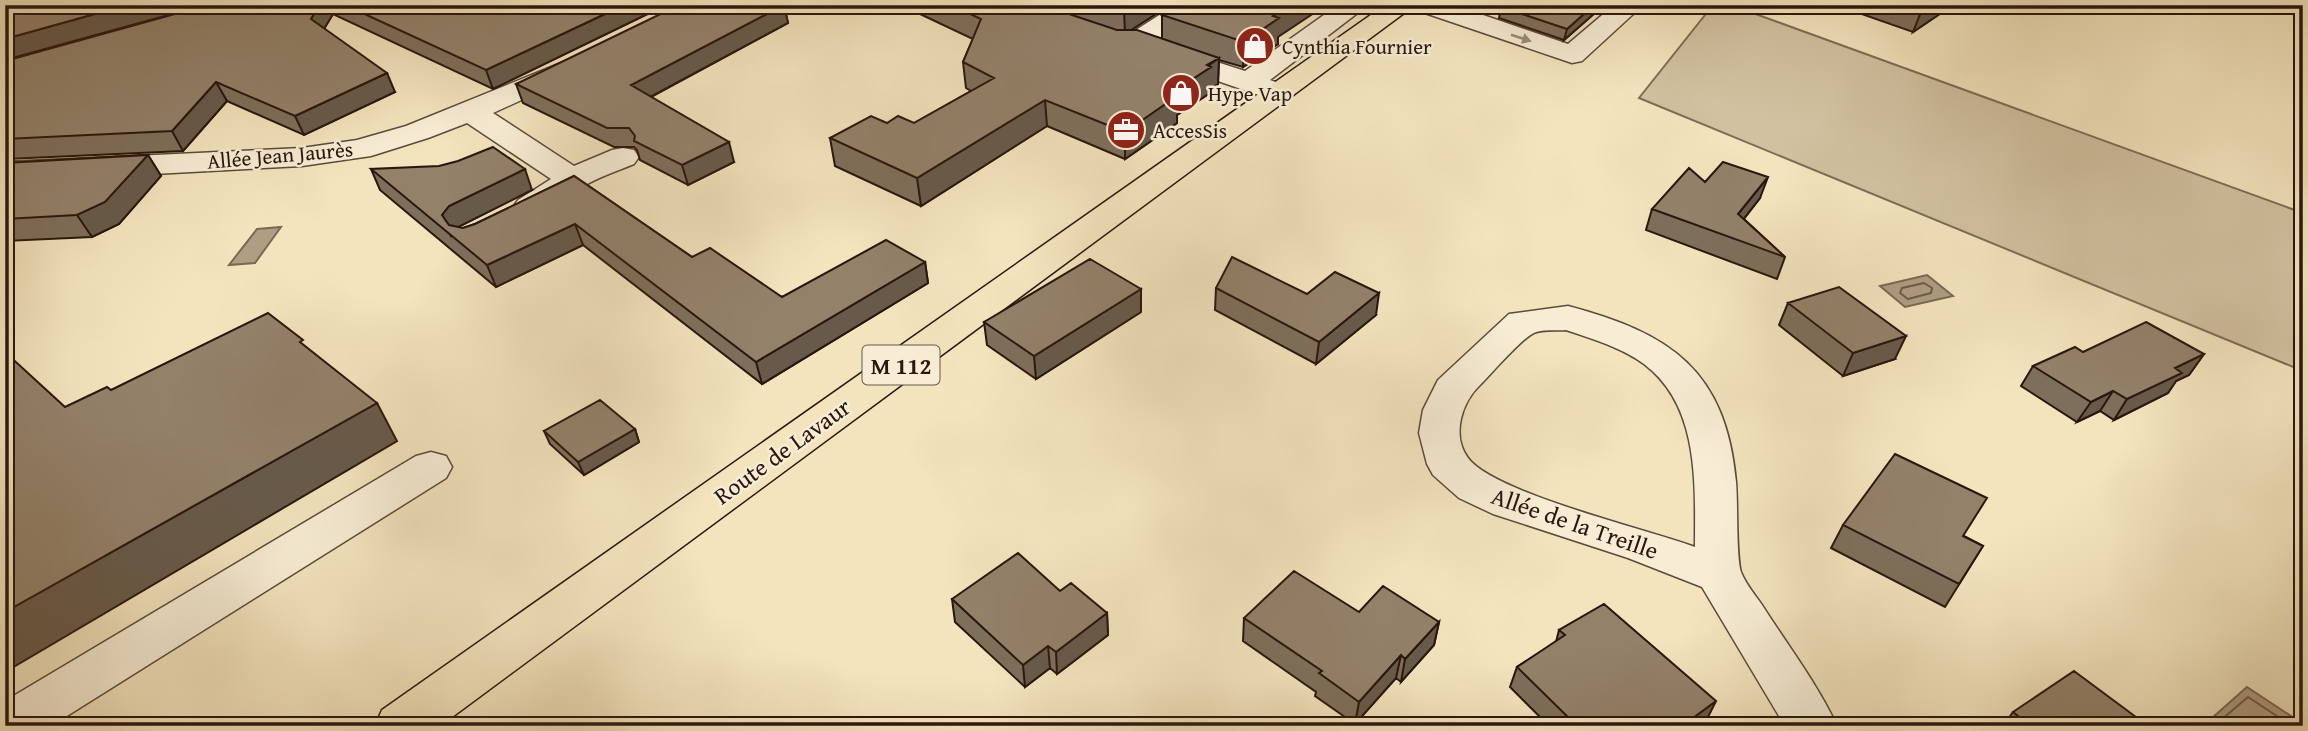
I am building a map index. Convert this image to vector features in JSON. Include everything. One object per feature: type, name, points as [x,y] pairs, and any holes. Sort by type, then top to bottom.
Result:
[{"type":"main road","name":"Route de Lavaur","points":[[400,726],[1265,87],[1402,5]]},
{"type":"street","points":[[1055,5],[1049,9],[1045,19],[1128,47],[1194,5]]},
{"type":"street","points":[[1135,43],[1265,87],[1354,5]]},
{"type":"street","points":[[1428,5],[1464,11],[1572,55],[1630,5]]},
{"type":"street","name":"Allée Jean Jaurès","points":[[5,172],[302,157],[360,149],[417,132],[514,94],[596,55]]},
{"type":"street","points":[[470,111],[572,180]]},
{"type":"street","points":[[508,218],[546,200],[572,180],[622,157]]},
{"type":"street","name":"Allée de la Treille","points":[[1718,574],[1644,546],[1508,503],[1474,487],[1448,464],[1439,433],[1443,410],[1452,390],[1522,322],[1568,317],[1606,328],[1653,350],[1687,382],[1707,421],[1715,480],[1718,574],[1812,726]]},
{"type":"street","points":[[8,726],[431,467]]},
{"type":"shaded area","points":[[1713,5],[1731,5],[2303,213],[2303,371],[1639,98]]},
{"type":"water","points":[[281,227],[255,263],[229,265],[257,229]]},
{"type":"water","points":[[1927,275],[1953,296],[1905,307],[1880,286]]},
{"type":"water","points":[[2247,687],[2303,724],[2303,726],[2203,726]]},
{"type":"building","points":[[127,5],[5,39],[5,7]]},
{"type":"building","points":[[200,5],[319,5],[311,19],[387,73],[295,116],[216,82],[172,131],[5,139],[5,61]]},
{"type":"building","points":[[345,5],[624,5],[486,70]]},
{"type":"building","points":[[679,5],[784,5],[631,85],[729,142],[682,165],[634,141],[635,136],[629,128],[607,128],[516,84]]},
{"type":"building","points":[[951,5],[1042,5],[1117,30],[1137,30],[1219,58],[1207,65],[1211,67],[1170,94],[1177,96],[1125,132],[1045,100],[917,178],[830,138],[871,116],[887,123],[898,116],[914,123],[994,78],[963,62],[981,19]]},
{"type":"building","points":[[1113,5],[1130,5],[1124,9]]},
{"type":"building","points":[[1177,5],[1290,5],[1273,16],[1279,18],[1244,42],[1162,15]]},
{"type":"building","points":[[1594,5],[1567,29],[1501,7]]},
{"type":"building","points":[[1902,5],[1932,5],[1921,12]]},
{"type":"building","points":[[493,147],[525,169],[449,206],[442,215],[449,225],[463,228],[475,224],[574,176],[692,257],[710,248],[782,297],[886,240],[925,262],[756,362],[575,224],[487,265],[371,169],[439,166]]},
{"type":"building","points":[[148,155],[105,202],[77,215],[5,219],[5,163]]},
{"type":"building","points":[[1723,162],[1768,177],[1738,214],[1785,257],[1652,209],[1689,168],[1705,182]]},
{"type":"building","points":[[1232,257],[1307,294],[1335,272],[1379,293],[1319,342],[1216,288]]},
{"type":"building","points":[[1090,259],[1141,289],[1034,356],[984,322]]},
{"type":"building","points":[[1839,287],[1906,336],[1853,353],[1788,303]]},
{"type":"building","points":[[268,313],[377,403],[5,612],[5,352],[65,407],[107,387],[111,390]]},
{"type":"building","points":[[2146,322],[2204,354],[2175,368],[2182,373],[2127,399],[2113,391],[2091,402],[2033,366],[2075,347],[2083,352]]},
{"type":"building","points":[[600,400],[635,429],[578,462],[544,431]]},
{"type":"building","points":[[1895,454],[1987,498],[1963,536],[1983,546],[1959,584],[1843,525]]},
{"type":"building","points":[[1018,553],[1060,591],[1071,583],[1107,613],[1056,652],[1048,646],[1023,665],[952,599]]},
{"type":"building","points":[[1294,571],[1359,612],[1383,586],[1439,622],[1405,659],[1401,655],[1359,702],[1319,673],[1322,671],[1244,618]]},
{"type":"building","points":[[1604,604],[1716,701],[1682,726],[1577,726],[1517,667],[1565,635],[1559,630]]},
{"type":"building","points":[[2074,671],[2148,726],[2031,726],[2013,712]]},
{"type":"place","name":"Cynthia Fournier","points":[[1255,46]]},
{"type":"place","name":"Hype Vap","points":[[1181,93]]},
{"type":"place","name":"AccesSis","points":[[1126,130]]}]
